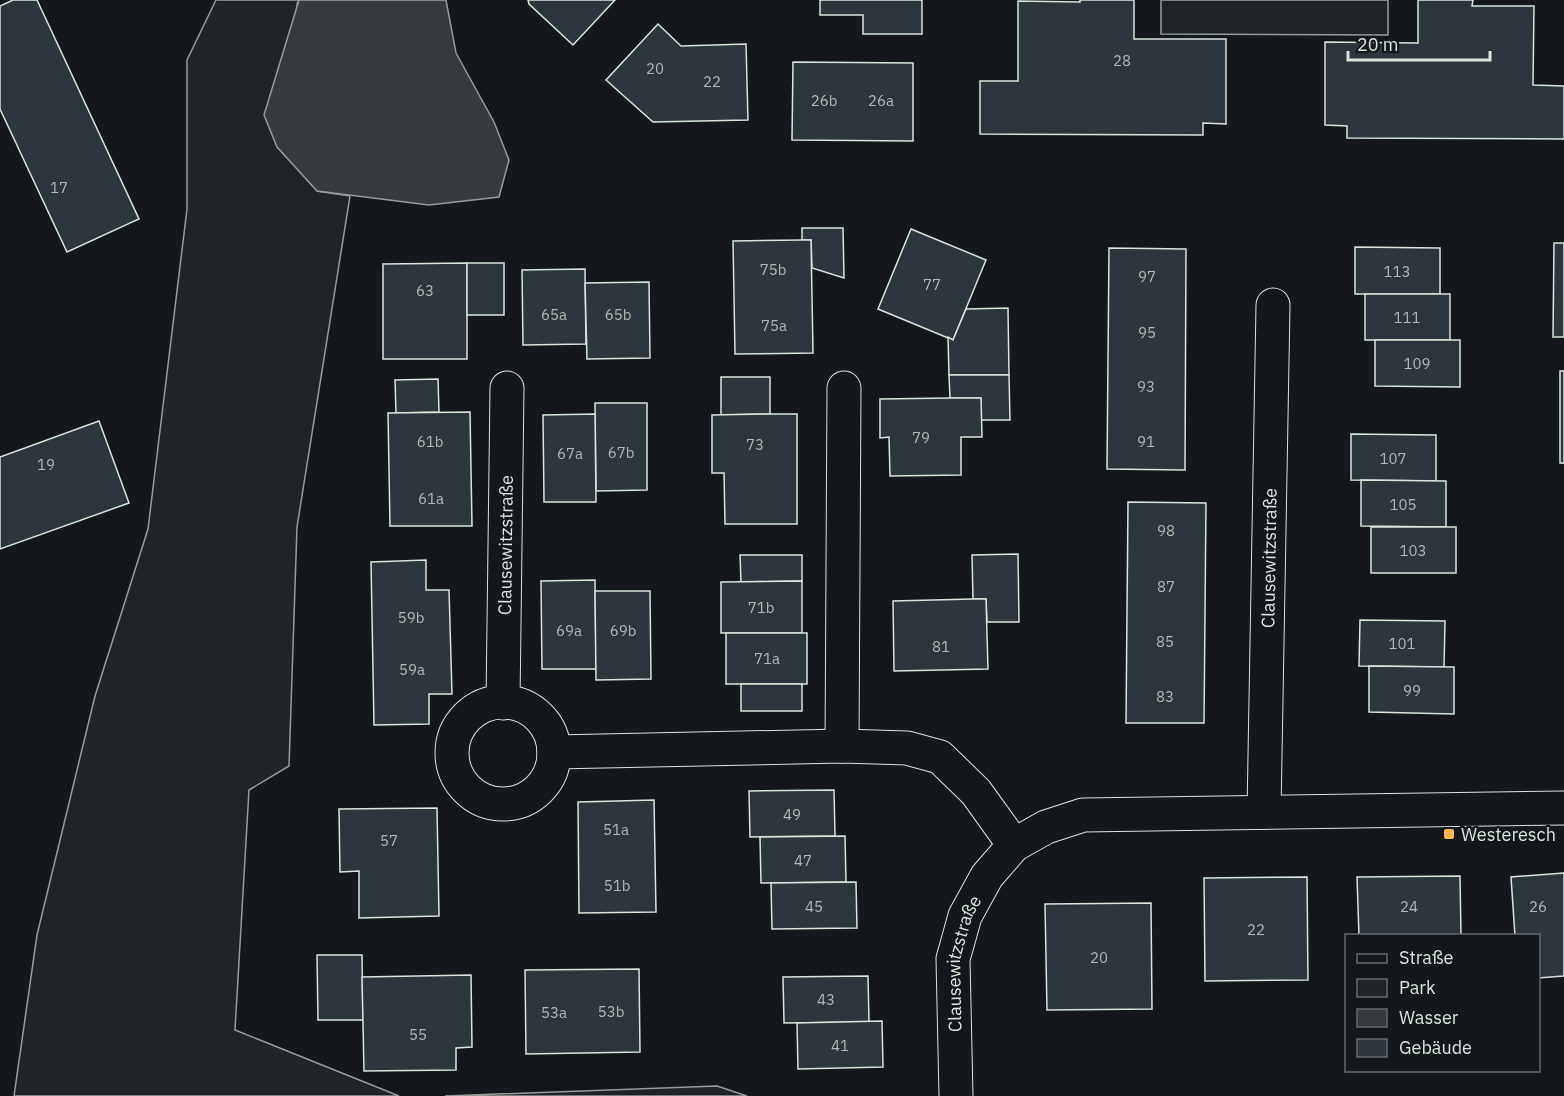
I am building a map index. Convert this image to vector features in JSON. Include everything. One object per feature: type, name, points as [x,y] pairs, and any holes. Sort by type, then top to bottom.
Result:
[{"type":"street","name":"Clausewitzstraße","points":[[1264,812],[1273,305]]},
{"type":"street","name":"Clausewitzstraße","points":[[503,703],[507,388]]},
{"type":"street","points":[[842,746],[844,388]]},
{"type":"street","points":[[503,703],[519,705],[533,712],[544,723],[552,737],[554,752],[552,769],[544,784],[533,795],[518,802],[501,804],[485,801],[473,795],[456,773],[452,758],[453,742],[460,726],[471,713],[487,705],[503,703]]},
{"type":"street","points":[[554,752],[842,746],[907,748],[940,757],[976,792],[1014,845]]},
{"type":"street","name":"Clausewitzstraße","points":[[956,1096],[954,959],[965,916],[987,876],[1014,845],[1046,827],[1083,816],[1564,808]]},
{"type":"green space","points":[[216,0],[299,0],[297,4],[317,191],[350,196],[297,527],[289,766],[249,790],[235,1030],[399,1096],[14,1096],[37,935],[95,696],[148,529],[187,209],[187,60]]},
{"type":"green space","points":[[1161,0],[1388,0],[1388,35],[1161,34]]},
{"type":"green space","points":[[717,1086],[747,1096],[445,1096]]},
{"type":"water","points":[[299,0],[446,0],[456,53],[494,122],[509,160],[499,197],[429,205],[317,191],[277,147],[264,115]]},
{"type":"building","points":[[13,0],[37,0],[139,219],[67,252],[0,109],[0,6]]},
{"type":"building","points":[[528,0],[615,0],[573,45],[529,4]]},
{"type":"building","points":[[820,0],[922,0],[922,34],[863,34],[863,15],[820,15]]},
{"type":"building","points":[[1080,0],[1134,0],[1134,39],[1226,39],[1226,124],[1203,123],[1203,135],[980,134],[980,81],[1018,81],[1018,1],[1080,2]]},
{"type":"building","points":[[1418,0],[1473,0],[1472,6],[1534,6],[1533,85],[1564,86],[1564,139],[1347,138],[1347,126],[1325,125],[1325,42],[1418,43]]},
{"type":"building","points":[[658,24],[681,46],[746,44],[748,120],[653,122],[606,80]]},
{"type":"building","points":[[793,62],[913,63],[913,141],[792,140]]},
{"type":"building","points":[[802,228],[843,228],[844,278],[812,268],[811,240],[802,240]]},
{"type":"building","points":[[911,229],[986,260],[953,340],[878,309]]},
{"type":"building","points":[[811,240],[813,353],[735,354],[733,241]]},
{"type":"building","points":[[1554,243],[1564,243],[1564,337],[1553,337]]},
{"type":"building","points":[[1355,247],[1440,248],[1440,294],[1355,294]]},
{"type":"building","points":[[1109,248],[1186,249],[1185,470],[1107,469]]},
{"type":"building","points":[[467,263],[467,359],[383,359],[383,264]]},
{"type":"building","points":[[467,263],[504,263],[504,315],[467,315]]},
{"type":"building","points":[[585,269],[586,344],[523,345],[522,270]]},
{"type":"building","points":[[649,282],[650,358],[587,359],[585,283]]},
{"type":"building","points":[[1365,294],[1450,294],[1450,340],[1365,340]]},
{"type":"building","points":[[1008,308],[1009,375],[949,375],[948,337],[953,340],[966,309]]},
{"type":"building","points":[[1375,340],[1460,340],[1460,387],[1375,386]]},
{"type":"building","points":[[1560,371],[1564,371],[1564,463],[1560,463]]},
{"type":"building","points":[[949,375],[1009,375],[1010,420],[981,420],[981,398],[950,398]]},
{"type":"building","points":[[721,377],[770,377],[770,414],[721,415]]},
{"type":"building","points":[[438,379],[439,412],[396,413],[395,380]]},
{"type":"building","points":[[981,398],[982,437],[961,437],[961,475],[890,476],[889,437],[880,438],[880,399]]},
{"type":"building","points":[[595,403],[647,403],[647,490],[596,491]]},
{"type":"building","points":[[470,412],[472,526],[390,526],[388,413]]},
{"type":"building","points":[[595,414],[596,502],[544,502],[543,415]]},
{"type":"building","points":[[797,414],[797,524],[725,524],[724,473],[712,473],[712,415]]},
{"type":"building","points":[[99,421],[129,503],[0,549],[0,457]]},
{"type":"building","points":[[1351,434],[1436,435],[1436,481],[1351,480]]},
{"type":"building","points":[[1361,480],[1446,481],[1446,527],[1361,526]]},
{"type":"building","points":[[1128,502],[1206,503],[1204,723],[1126,723]]},
{"type":"building","points":[[1371,527],[1456,527],[1456,573],[1371,573]]},
{"type":"building","points":[[1018,554],[1019,622],[987,622],[986,599],[973,599],[972,555]]},
{"type":"building","points":[[740,555],[802,555],[802,581],[741,582]]},
{"type":"building","points":[[426,560],[426,590],[449,590],[452,694],[429,694],[429,724],[374,725],[371,562]]},
{"type":"building","points":[[595,580],[596,669],[542,669],[541,581]]},
{"type":"building","points":[[802,581],[802,633],[721,633],[721,582]]},
{"type":"building","points":[[595,591],[650,591],[651,679],[596,680]]},
{"type":"building","points":[[986,599],[988,669],[894,671],[893,601]]},
{"type":"building","points":[[1360,620],[1445,621],[1444,667],[1359,666]]},
{"type":"building","points":[[726,633],[807,633],[807,684],[726,684]]},
{"type":"building","points":[[1369,666],[1454,667],[1454,714],[1369,712]]},
{"type":"building","points":[[741,684],[802,684],[802,711],[741,711]]},
{"type":"building","points":[[834,790],[835,836],[750,837],[749,791]]},
{"type":"building","points":[[654,800],[656,912],[579,913],[578,802]]},
{"type":"building","points":[[437,808],[439,916],[359,918],[359,871],[340,872],[339,809]]},
{"type":"building","points":[[845,836],[846,882],[761,883],[760,837]]},
{"type":"building","points":[[1564,873],[1564,976],[1540,978],[1540,934],[1515,934],[1511,877]]},
{"type":"building","points":[[1460,876],[1461,934],[1359,934],[1357,877]]},
{"type":"building","points":[[1307,877],[1308,980],[1205,981],[1204,878]]},
{"type":"building","points":[[856,882],[857,928],[772,929],[771,883]]},
{"type":"building","points":[[1151,903],[1152,1009],[1047,1010],[1045,904]]},
{"type":"building","points":[[317,955],[362,955],[363,1020],[318,1020]]},
{"type":"building","points":[[639,969],[640,1052],[526,1054],[525,970]]},
{"type":"building","points":[[471,975],[472,1047],[456,1048],[456,1070],[364,1071],[362,977]]},
{"type":"building","points":[[868,976],[869,1022],[784,1023],[783,977]]},
{"type":"building","points":[[882,1021],[883,1067],[798,1069],[797,1023]]},
{"type":"place","name":"Westeresch","points":[[1449,834]]}]
